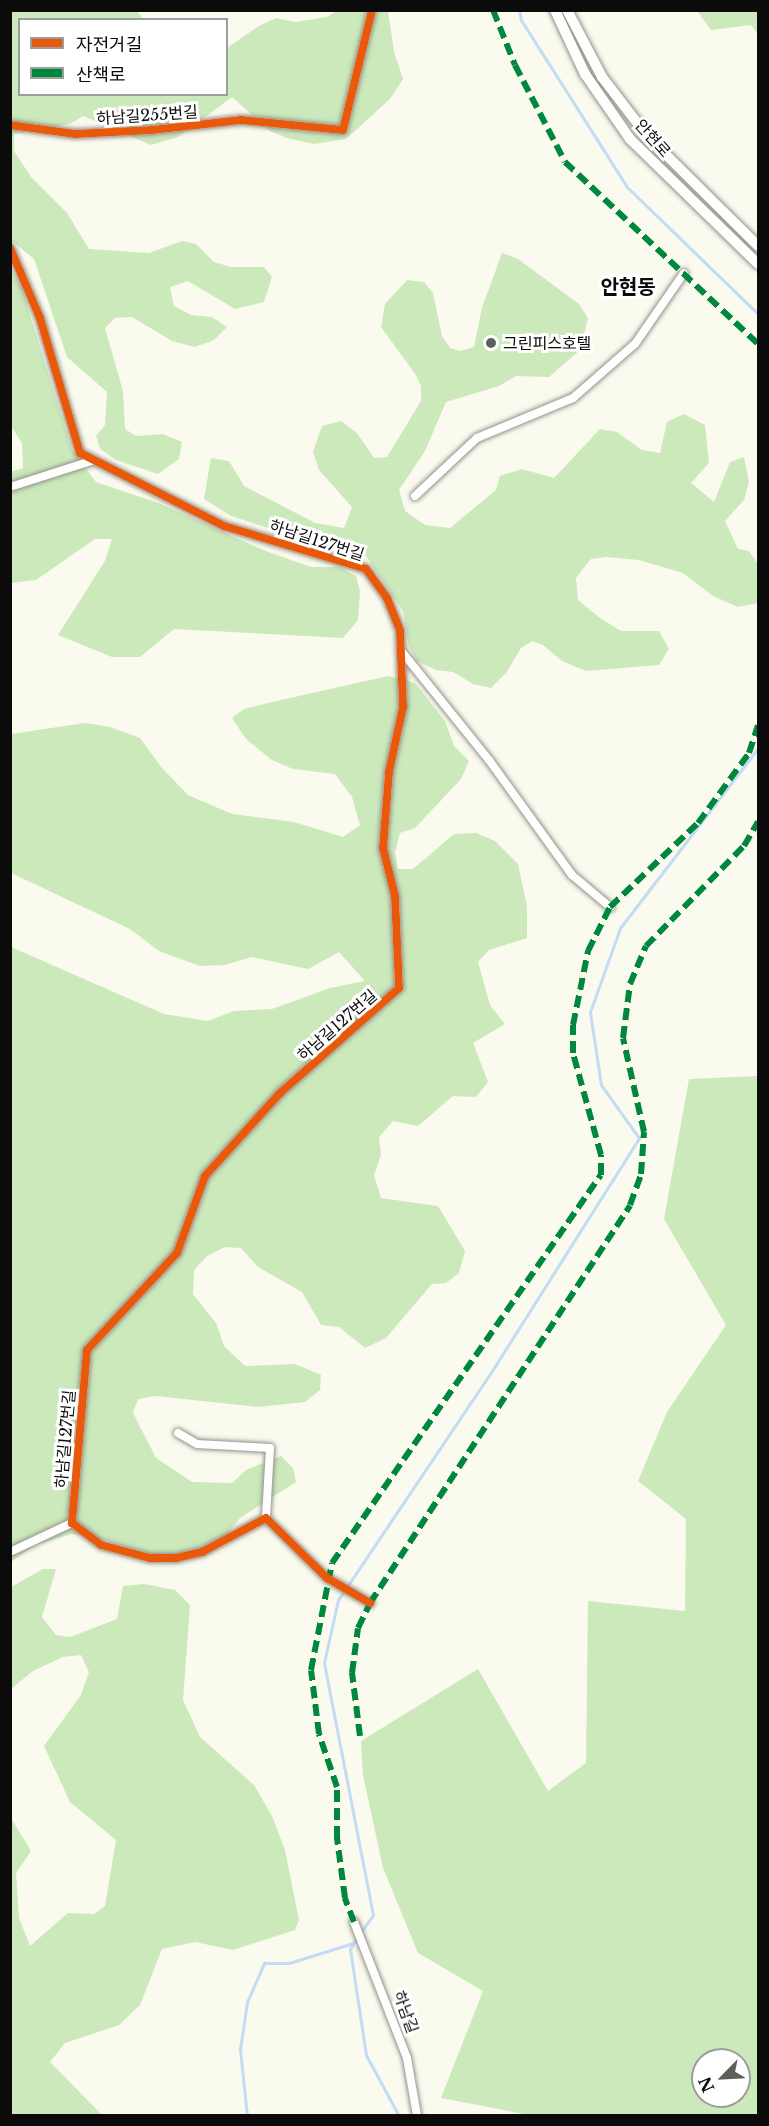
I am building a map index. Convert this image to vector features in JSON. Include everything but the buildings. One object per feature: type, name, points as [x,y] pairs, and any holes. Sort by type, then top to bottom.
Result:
[{"type":"street","name":"하남길255번길","points":[[10,125],[75,134],[242,120],[343,130],[372,10]]},
{"type":"street","name":"안현로","points":[[555,10],[585,74],[630,138],[759,264]]},
{"type":"street","name":"안현로","points":[[567,10],[602,76],[648,137],[759,246]]},
{"type":"street","name":"하남길127번길","points":[[10,248],[40,318],[80,453],[224,526],[366,569],[387,598],[400,631],[403,653],[403,707],[389,772],[383,848],[395,896],[399,988],[280,1093],[205,1176],[177,1253],[87,1350],[72,1523]]},
{"type":"street","points":[[415,496],[477,438],[573,398],[635,344],[684,273]]},
{"type":"street","points":[[10,487],[94,460]]},
{"type":"street","points":[[403,653],[489,760],[572,875],[610,907]]},
{"type":"street","points":[[178,1433],[196,1444],[270,1448],[267,1518],[327,1578],[370,1603]]},
{"type":"street","points":[[10,1552],[72,1523],[101,1545],[150,1558],[176,1558],[202,1552],[267,1518]]},
{"type":"street","name":"하남길","points":[[354,1922],[407,2058],[417,2115]]},
{"type":"green space","points":[[11,11],[137,11],[142,18],[18,18],[18,96],[228,96],[228,47],[259,26],[276,18],[295,22],[327,17],[337,11],[388,11],[394,52],[403,79],[390,99],[346,139],[314,144],[287,138],[270,131],[232,97],[178,137],[151,145],[83,116],[70,124],[14,134],[14,151],[31,177],[67,213],[89,249],[149,253],[182,241],[196,244],[214,262],[231,267],[264,267],[272,277],[264,302],[235,309],[188,281],[170,287],[174,306],[191,315],[212,317],[227,327],[214,340],[195,347],[172,341],[132,317],[115,318],[105,328],[123,391],[125,429],[136,436],[163,434],[182,442],[179,459],[158,474],[116,460],[100,449],[96,436],[105,425],[107,392],[67,357],[34,259],[11,240]]},
{"type":"green space","points":[[697,11],[758,11],[758,34],[751,25],[711,30]]},
{"type":"green space","points":[[502,253],[518,259],[579,304],[588,318],[580,350],[549,377],[516,376],[499,386],[446,402],[425,451],[399,490],[405,511],[425,525],[450,528],[496,490],[500,476],[522,469],[554,478],[600,429],[617,432],[642,450],[660,453],[667,422],[684,414],[705,425],[709,463],[691,483],[714,502],[730,462],[744,457],[749,482],[744,500],[725,521],[738,549],[749,551],[758,564],[758,603],[738,607],[713,596],[683,573],[639,560],[606,557],[591,559],[576,578],[578,600],[600,618],[621,631],[659,631],[669,649],[659,665],[586,671],[562,661],[543,645],[532,641],[521,648],[506,673],[491,688],[473,684],[453,672],[436,670],[417,661],[409,647],[403,611],[366,556],[355,556],[231,516],[204,499],[211,458],[229,461],[244,486],[315,523],[344,528],[352,507],[319,470],[313,452],[322,426],[341,421],[357,433],[374,458],[387,457],[421,401],[421,386],[416,375],[381,327],[385,304],[407,280],[424,282],[433,293],[442,336],[450,348],[460,351],[474,347],[482,308]]},
{"type":"green space","points":[[10,267],[22,289],[72,450],[96,482],[161,504],[263,550],[311,567],[340,567],[356,576],[360,591],[358,620],[343,638],[174,629],[140,657],[112,657],[58,635],[105,561],[112,539],[95,539],[36,580],[11,583],[11,472],[23,468],[22,443],[11,426]]},
{"type":"green space","points":[[388,676],[415,683],[445,721],[454,746],[469,761],[461,779],[415,828],[400,833],[395,852],[398,869],[413,869],[454,834],[476,833],[495,841],[518,864],[527,906],[527,938],[489,950],[478,962],[490,1005],[505,1024],[473,1043],[488,1082],[476,1097],[453,1096],[418,1126],[393,1121],[379,1137],[381,1155],[374,1175],[381,1198],[438,1206],[465,1251],[459,1273],[446,1283],[432,1284],[386,1338],[365,1348],[339,1327],[321,1325],[302,1292],[258,1267],[241,1248],[225,1247],[207,1256],[194,1270],[193,1294],[216,1323],[224,1346],[245,1366],[295,1364],[321,1375],[320,1390],[305,1402],[258,1407],[156,1396],[138,1399],[133,1413],[156,1458],[192,1482],[232,1483],[246,1470],[281,1456],[293,1468],[296,1482],[240,1518],[211,1554],[192,1558],[158,1557],[96,1537],[71,1534],[35,1545],[11,1562],[11,947],[164,1014],[208,1021],[234,1011],[272,1009],[330,988],[365,981],[339,952],[308,969],[252,957],[224,965],[200,966],[159,951],[130,929],[11,873],[11,734],[85,723],[110,727],[140,738],[162,768],[188,795],[232,814],[294,822],[343,837],[360,825],[352,797],[335,774],[293,769],[272,760],[246,739],[232,718],[244,709]]},
{"type":"green space","points":[[757,1076],[758,2115],[529,2115],[441,2098],[483,1991],[418,1953],[383,1868],[363,1775],[361,1741],[478,1669],[548,1791],[586,1763],[588,1601],[685,1611],[686,1519],[638,1481],[667,1412],[726,1325],[664,1219],[689,1079]]},
{"type":"green space","points":[[43,1569],[56,1569],[42,1617],[56,1635],[70,1637],[117,1619],[123,1586],[144,1584],[175,1590],[190,1605],[183,1700],[200,1737],[254,1785],[272,1816],[285,1850],[299,1920],[295,1930],[233,1950],[195,1942],[162,1949],[140,2005],[119,2025],[65,2043],[50,2062],[102,2115],[11,2115],[11,1818],[31,1851],[16,1873],[19,1918],[30,1946],[68,1913],[94,1914],[105,1906],[116,1840],[70,1802],[44,1746],[81,1695],[89,1672],[81,1655],[63,1657],[33,1671],[11,1689],[11,1587]]},
{"type":"waterway","points":[[519,10],[521,20],[627,187],[758,314]]},
{"type":"waterway","points":[[361,1932],[373,1915],[324,1663],[338,1600],[495,1366],[639,1138],[601,1085],[590,1012],[620,928],[758,748]]},
{"type":"waterway","points":[[357,1937],[350,1949],[366,2055],[399,2116]]},
{"type":"waterway","points":[[247,2116],[240,2049],[247,2002],[264,1963],[289,1963],[353,1943]]},
{"type":"marked path","points":[[493,10],[515,65],[565,162],[758,344]]},
{"type":"marked path","points":[[354,1922],[345,1898],[337,1838],[337,1787],[319,1734],[311,1670],[332,1563],[601,1175],[601,1155],[573,1053],[573,1025],[588,951],[610,907],[698,823],[749,753],[758,725]]},
{"type":"marked path","points":[[360,1736],[352,1673],[358,1628],[370,1603],[630,1205],[641,1174],[644,1132],[623,1038],[630,984],[646,946],[744,846],[758,822]]},
{"type":"cycle path","points":[[10,125],[75,134],[152,130],[241,120],[343,130],[372,10]]},
{"type":"cycle path","points":[[10,248],[40,318],[80,453],[224,526],[366,569],[387,598],[400,631],[403,707],[389,772],[383,848],[395,896],[399,988],[280,1093],[205,1176],[177,1253],[87,1350],[72,1523],[101,1545],[150,1558],[176,1558],[202,1552],[266,1518],[327,1578],[370,1603]]},
{"type":"place","name":"그린피스호텔","points":[[491,343]]},
{"type":"district","name":"안현동","points":[[628,287]]}]
